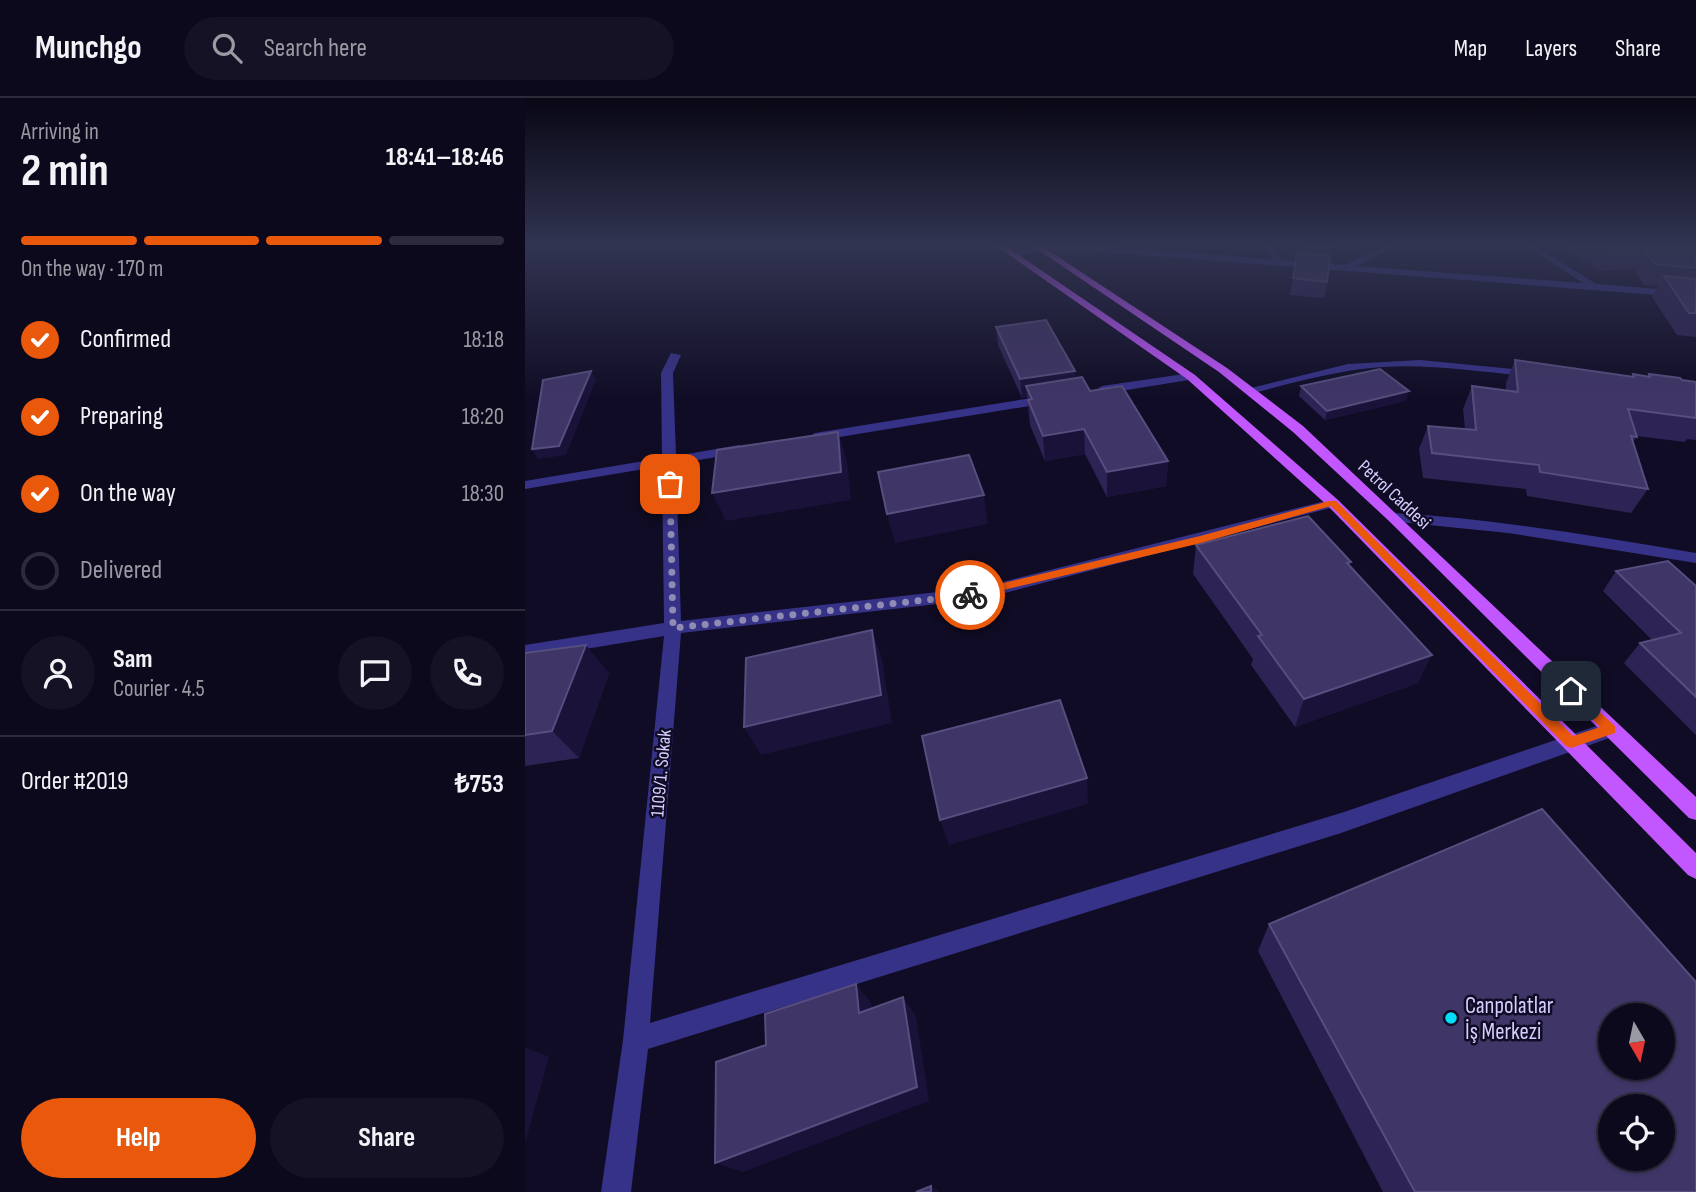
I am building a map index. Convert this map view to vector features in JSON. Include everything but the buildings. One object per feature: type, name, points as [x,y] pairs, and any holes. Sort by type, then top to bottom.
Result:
[{"type":"main road","points":[[1074,296],[1191,377],[1333,503],[1696,868]]},
{"type":"main road","name":"Petrol Caddesi","points":[[1112,296],[1223,370],[1298,429],[1394,518],[1696,811]]},
{"type":"street","name":"1109/1. Sokak","points":[[616,1192],[636,1040],[673,628],[667,373],[675,355]]},
{"type":"street","points":[[1249,390],[1342,369],[1379,364],[1418,363],[1540,375]]},
{"type":"street","points":[[1084,393],[1191,377]]},
{"type":"street","points":[[804,439],[1058,398]]},
{"type":"street","points":[[525,485],[750,447]]},
{"type":"street","points":[[525,652],[673,628],[982,593],[1333,503]]},
{"type":"street","points":[[1394,518],[1434,520],[1570,537],[1696,558]]},
{"type":"street","points":[[636,1040],[1341,823],[1611,729]]},
{"type":"way so far","points":[[670,484],[673,628],[970,595]]},
{"type":"place","name":"Canpolatlar İş Merkezi","points":[[1451,1018]]},
{"type":"route","points":[[970,595],[1201,539],[1333,503],[1571,742],[1611,729],[1571,691]]}]
